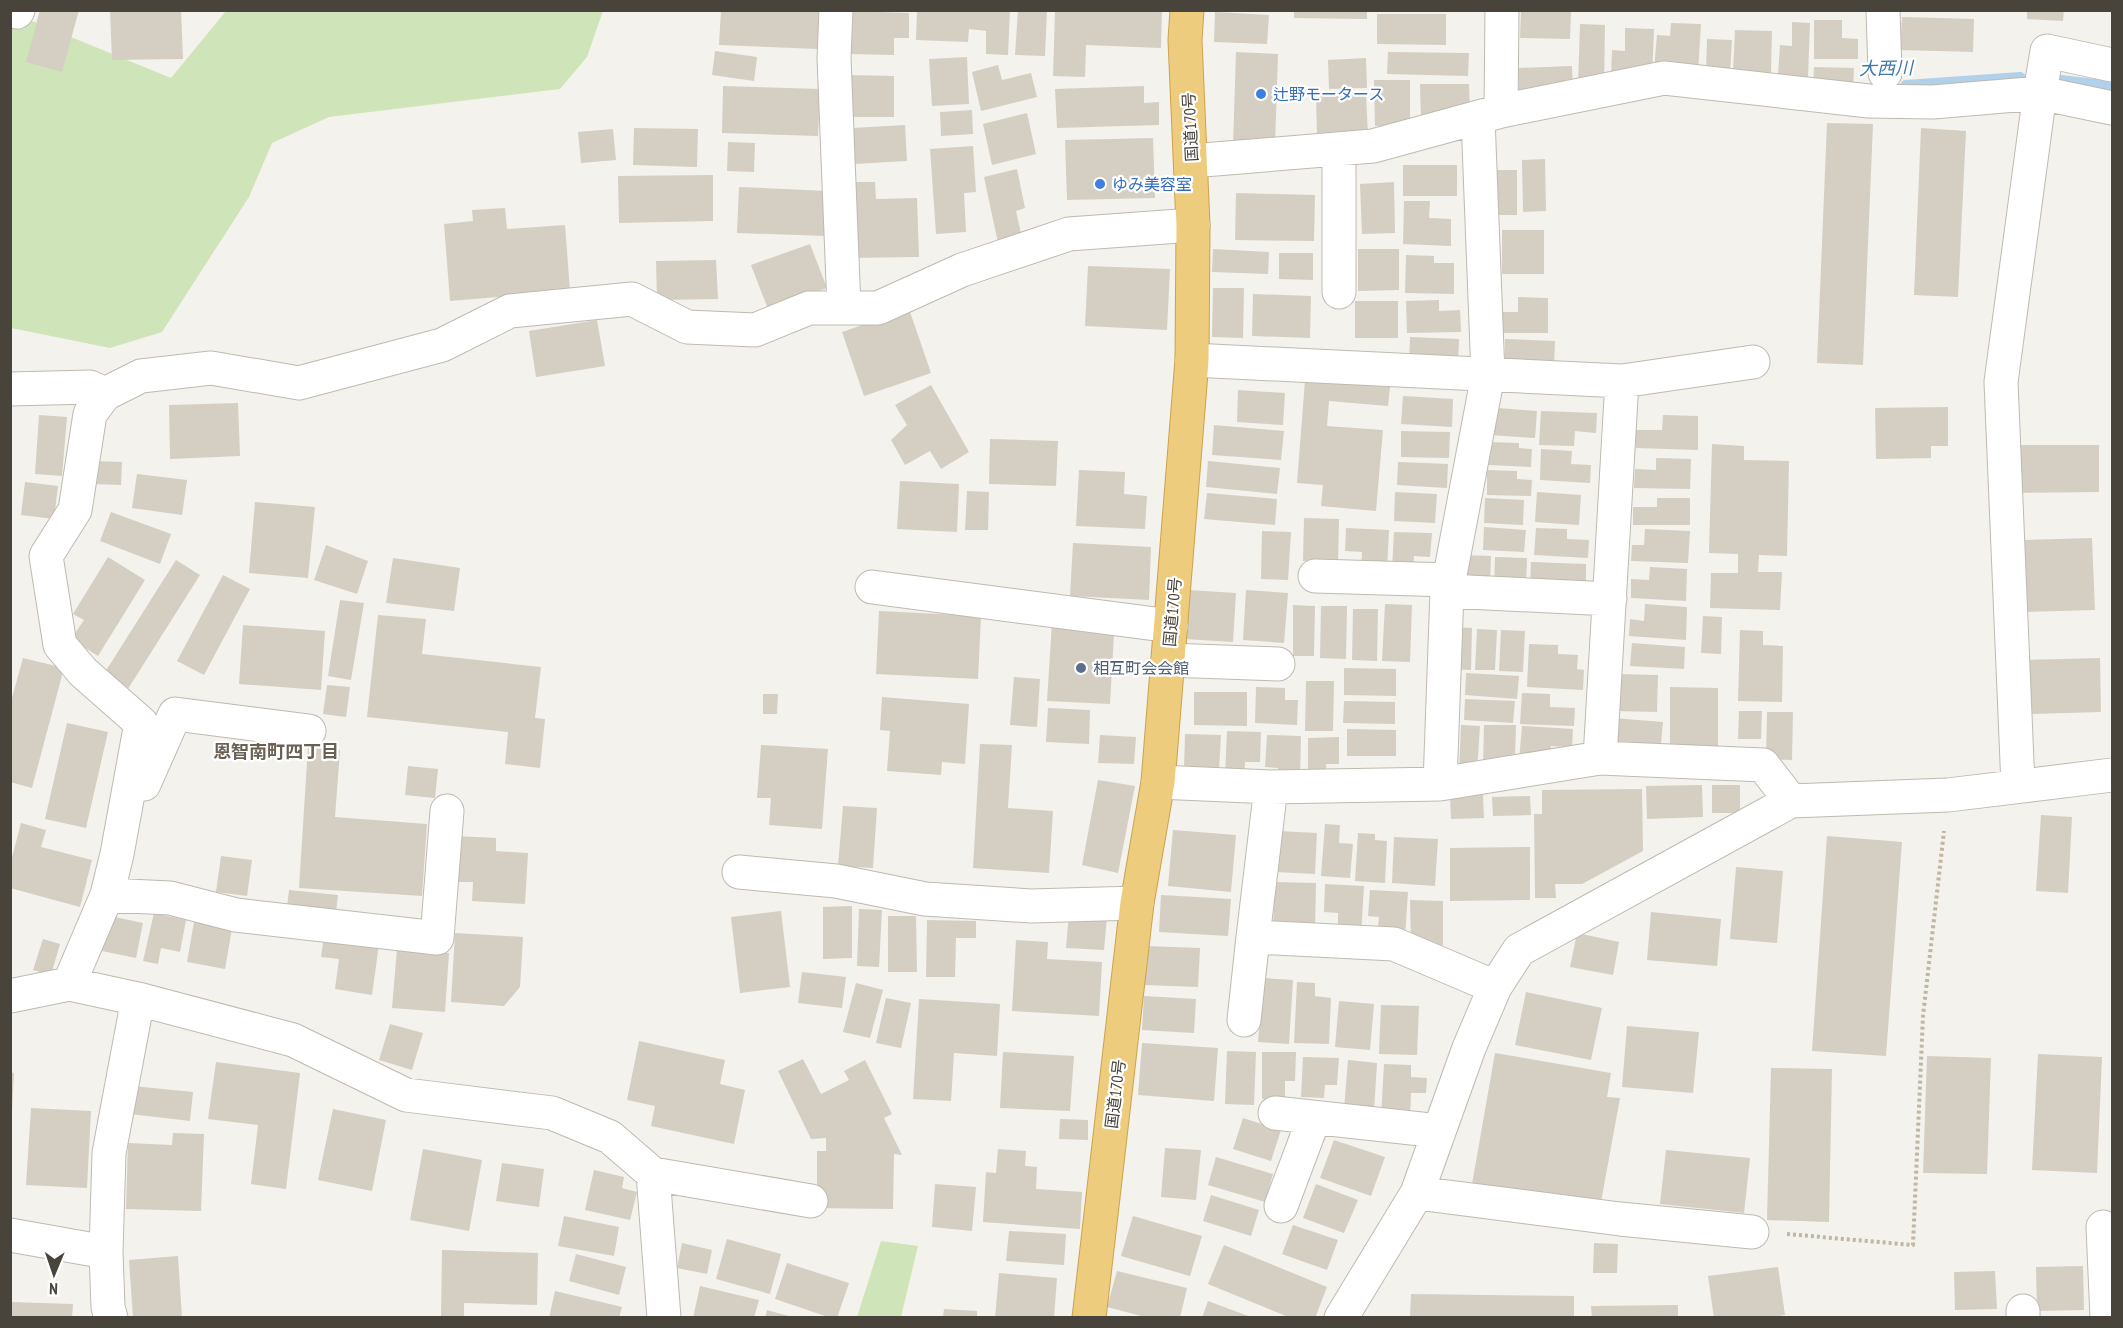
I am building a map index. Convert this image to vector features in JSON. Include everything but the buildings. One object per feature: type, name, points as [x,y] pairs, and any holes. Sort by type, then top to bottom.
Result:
[{"type":"highway","name":"国道170号","points":[[1089,1317],[1137,903],[1158,782],[1192,360],[1193,225],[1185,40],[1187,10]]},
{"type":"street","points":[[836,10],[834,57],[843,308]]},
{"type":"street","points":[[1440,783],[1449,586],[1488,375],[1489,114],[1502,10]]},
{"type":"street","points":[[1883,10],[1885,73]]},
{"type":"street","points":[[2018,786],[2001,381],[2047,51],[2112,65]]},
{"type":"street","points":[[1191,160],[1373,146],[1489,114],[1664,78],[1869,101],[1933,102],[2040,93],[2112,108]]},
{"type":"street","points":[[1339,149],[1339,292]]},
{"type":"street","points":[[69,984],[107,895],[117,854],[141,723],[83,672],[60,645],[46,556],[75,510],[90,414],[105,394],[141,376],[210,368],[299,383],[442,345],[510,311],[632,299],[687,327],[754,330],[809,308],[878,308],[962,270],[1069,234],[1193,225]]},
{"type":"street","points":[[1192,360],[1622,381],[1753,362]]},
{"type":"street","points":[[1600,758],[1622,381]]},
{"type":"street","points":[[10,389],[90,387],[105,394]]},
{"type":"street","points":[[1315,576],[1610,599]]},
{"type":"street","points":[[872,586],[1171,626]]},
{"type":"street","points":[[1168,660],[1278,664]]},
{"type":"street","points":[[117,854],[150,767],[176,714],[309,731]]},
{"type":"street","points":[[1158,782],[1271,787],[1440,783],[1600,758],[1763,765],[1791,801]]},
{"type":"street","points":[[1341,1317],[1417,1193],[1469,1048],[1495,987],[1519,950],[1791,801],[1948,795],[2112,775]]},
{"type":"street","points":[[1244,1020],[1271,787]]},
{"type":"street","points":[[107,895],[170,898],[236,915],[437,938],[447,811]]},
{"type":"street","points":[[739,872],[836,881],[925,899],[1031,906],[1137,903]]},
{"type":"street","points":[[1253,937],[1394,944],[1495,987]]},
{"type":"street","points":[[10,996],[69,984],[138,999],[293,1040],[406,1095],[552,1113],[610,1137],[653,1174],[811,1201]]},
{"type":"street","points":[[111,1317],[108,1307],[106,1252],[109,1154],[138,999]]},
{"type":"street","points":[[1275,1113],[1439,1131]]},
{"type":"street","points":[[1281,1206],[1314,1118]]},
{"type":"street","points":[[653,1174],[664,1317]]},
{"type":"street","points":[[1417,1193],[1752,1232]]},
{"type":"street","points":[[2103,1227],[2107,1317]]},
{"type":"street","points":[[10,1235],[106,1252]]},
{"type":"path","points":[[1752,1232],[1913,1245],[1923,1016],[1948,795]]},
{"type":"green space","points":[[226,11],[603,11],[587,57],[560,89],[329,117],[272,143],[249,197],[162,332],[110,348],[11,328],[10,12],[171,78]]},
{"type":"green space","points":[[881,1241],[918,1246],[901,1317],[857,1317]]},
{"type":"waterway","name":"大西川","points":[[1906,86],[2020,78]]},
{"type":"waterway","name":"大西川","points":[[2044,79],[2112,87]]},
{"type":"place","name":"辻野モータース","points":[[1261,94]]},
{"type":"place","name":"ゆみ美容室","points":[[1100,184]]},
{"type":"place","name":"相互町会会館","points":[[1081,668]]},
{"type":"district","name":"恩智南町四丁目","points":[[276,751]]}]
